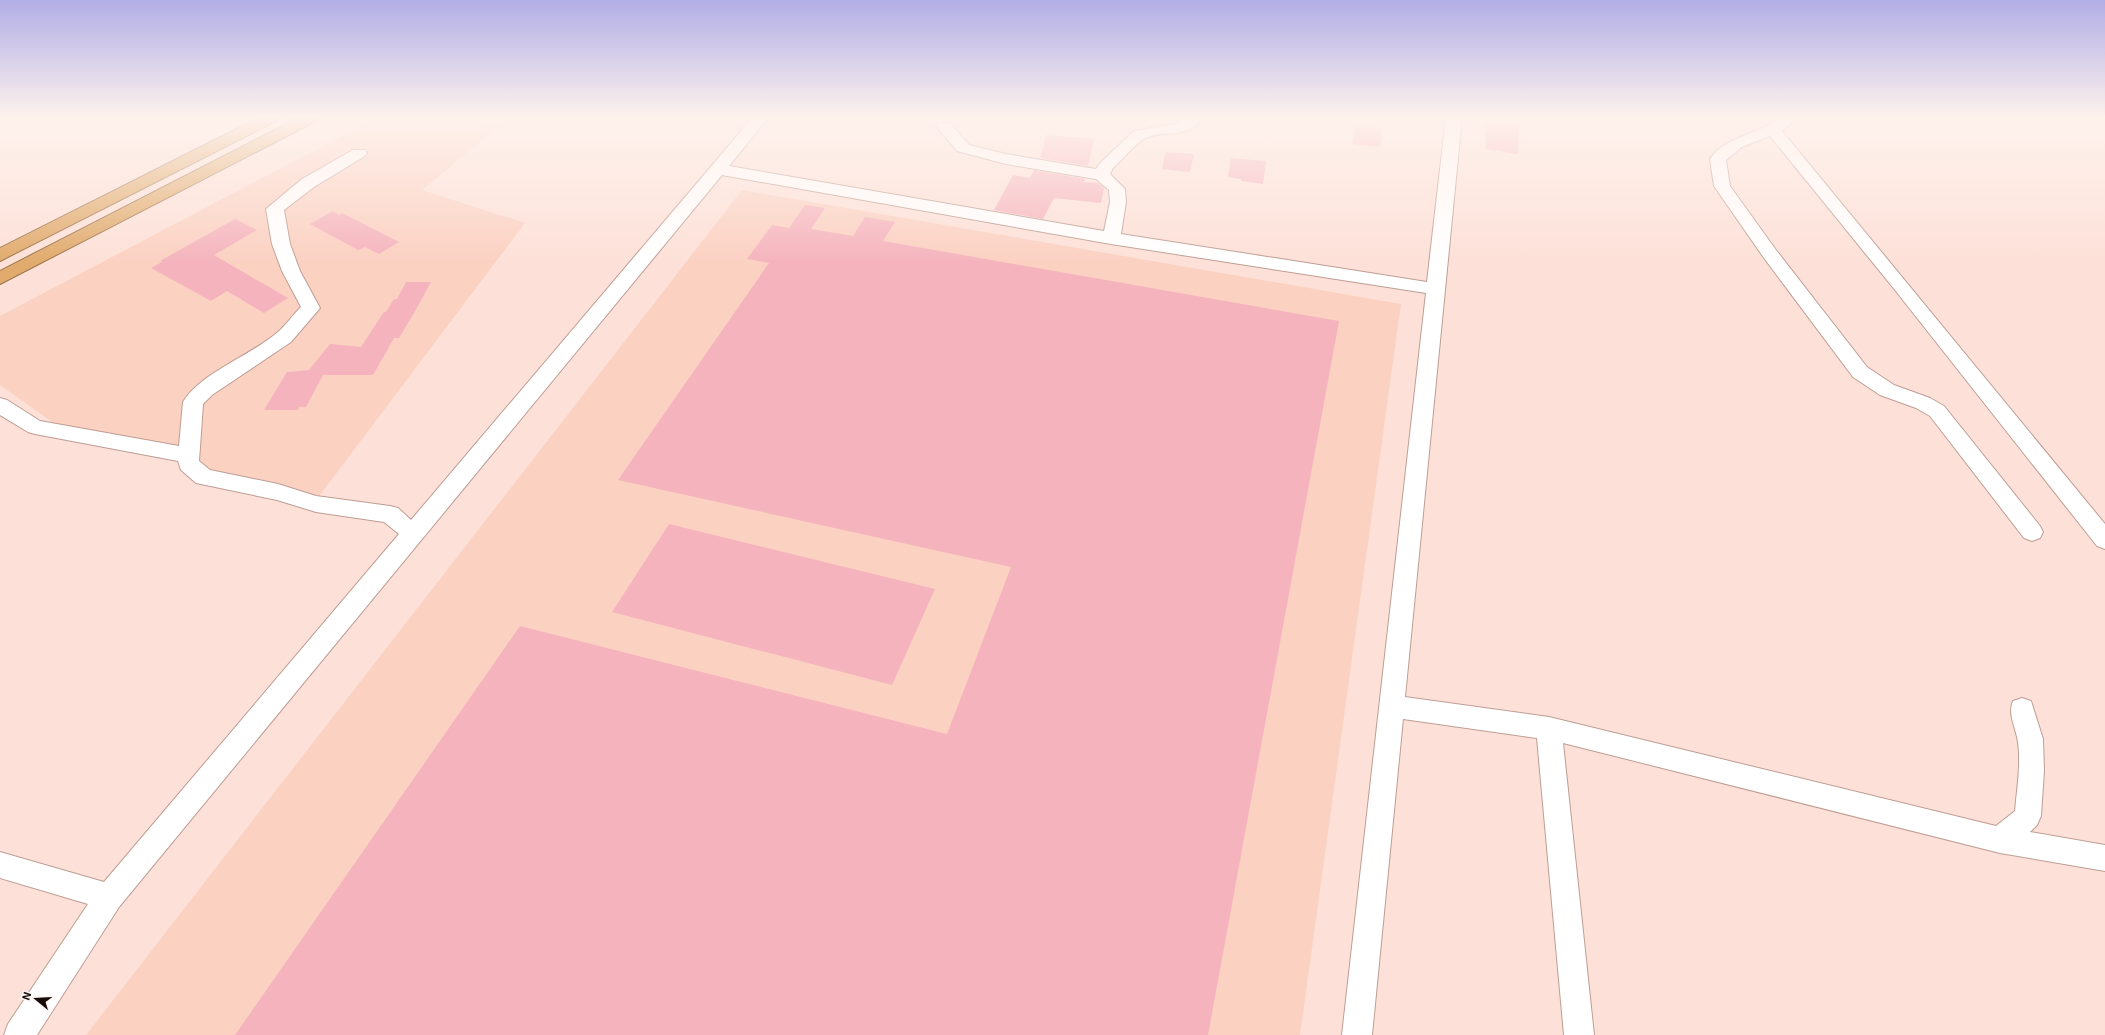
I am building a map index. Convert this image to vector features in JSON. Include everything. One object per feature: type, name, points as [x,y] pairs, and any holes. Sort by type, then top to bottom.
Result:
[{"type":"highway","points":[[0,255],[177,165]]},
{"type":"highway","points":[[0,278],[218,165]]},
{"type":"lane","points":[[338,165],[308,183],[275,209],[281,244],[291,271],[311,308],[284,337],[205,390],[193,402],[190,455],[188,464],[204,477],[278,492],[316,504],[390,514],[413,534]]},
{"type":"lane","points":[[18,1035],[109,897],[721,165]]},
{"type":"lane","points":[[1043,165],[1101,175],[1117,189],[1118,202],[1111,239]]},
{"type":"lane","points":[[1101,175],[1107,165]]},
{"type":"lane","points":[[1357,1035],[1449,165]]},
{"type":"lane","points":[[1719,165],[1722,186],[1770,254],[1860,372],[1876,386],[1898,395],[1929,404],[1937,411],[2032,532]]},
{"type":"lane","points":[[1817,165],[1901,286],[2105,540]]},
{"type":"lane","points":[[718,169],[1111,239],[1436,289]]},
{"type":"lane","points":[[0,405],[35,427],[190,455]]},
{"type":"lane","points":[[1392,706],[1549,728],[2000,840],[2105,858]]},
{"type":"lane","points":[[2000,840],[2028,816],[2031,771],[2030,739],[2022,709]]},
{"type":"lane","points":[[1549,728],[1579,1035]]},
{"type":"lane","points":[[0,865],[109,897]]},
{"type":"shaded area","points":[[286,165],[452,165],[422,190],[525,223],[317,499],[59,427],[0,385],[0,316]]},
{"type":"shaded area","points":[[742,190],[1401,304],[1300,1035],[86,1035]]},
{"type":"building","points":[[1163,165],[1191,165],[1190,172],[1162,169]]},
{"type":"building","points":[[1230,165],[1265,165],[1263,184],[1241,181],[1241,179],[1228,177]]},
{"type":"building","points":[[1034,170],[1085,179],[1084,182],[1098,183],[1104,188],[1101,203],[1054,198],[1043,219],[994,210],[1013,175],[1030,178]]},
{"type":"building","points":[[805,205],[825,208],[811,229],[853,236],[865,217],[895,222],[883,241],[1339,321],[1208,1035],[235,1035],[520,626],[947,734],[1011,567],[618,480],[769,263],[747,259],[772,225],[789,228]]},
{"type":"building","points":[[333,211],[339,215],[342,213],[399,242],[379,254],[365,247],[358,250],[310,224]]},
{"type":"building","points":[[235,219],[257,230],[214,255],[288,298],[264,313],[227,291],[211,301],[151,268],[162,262],[160,261]]},
{"type":"building","points":[[406,282],[431,282],[399,338],[394,338],[373,375],[323,375],[306,407],[299,407],[298,410],[264,410],[287,372],[309,370],[330,344],[361,347],[384,312],[386,312],[394,299],[397,299]]},
{"type":"building","points":[[669,524],[935,589],[892,685],[612,612]]}]
